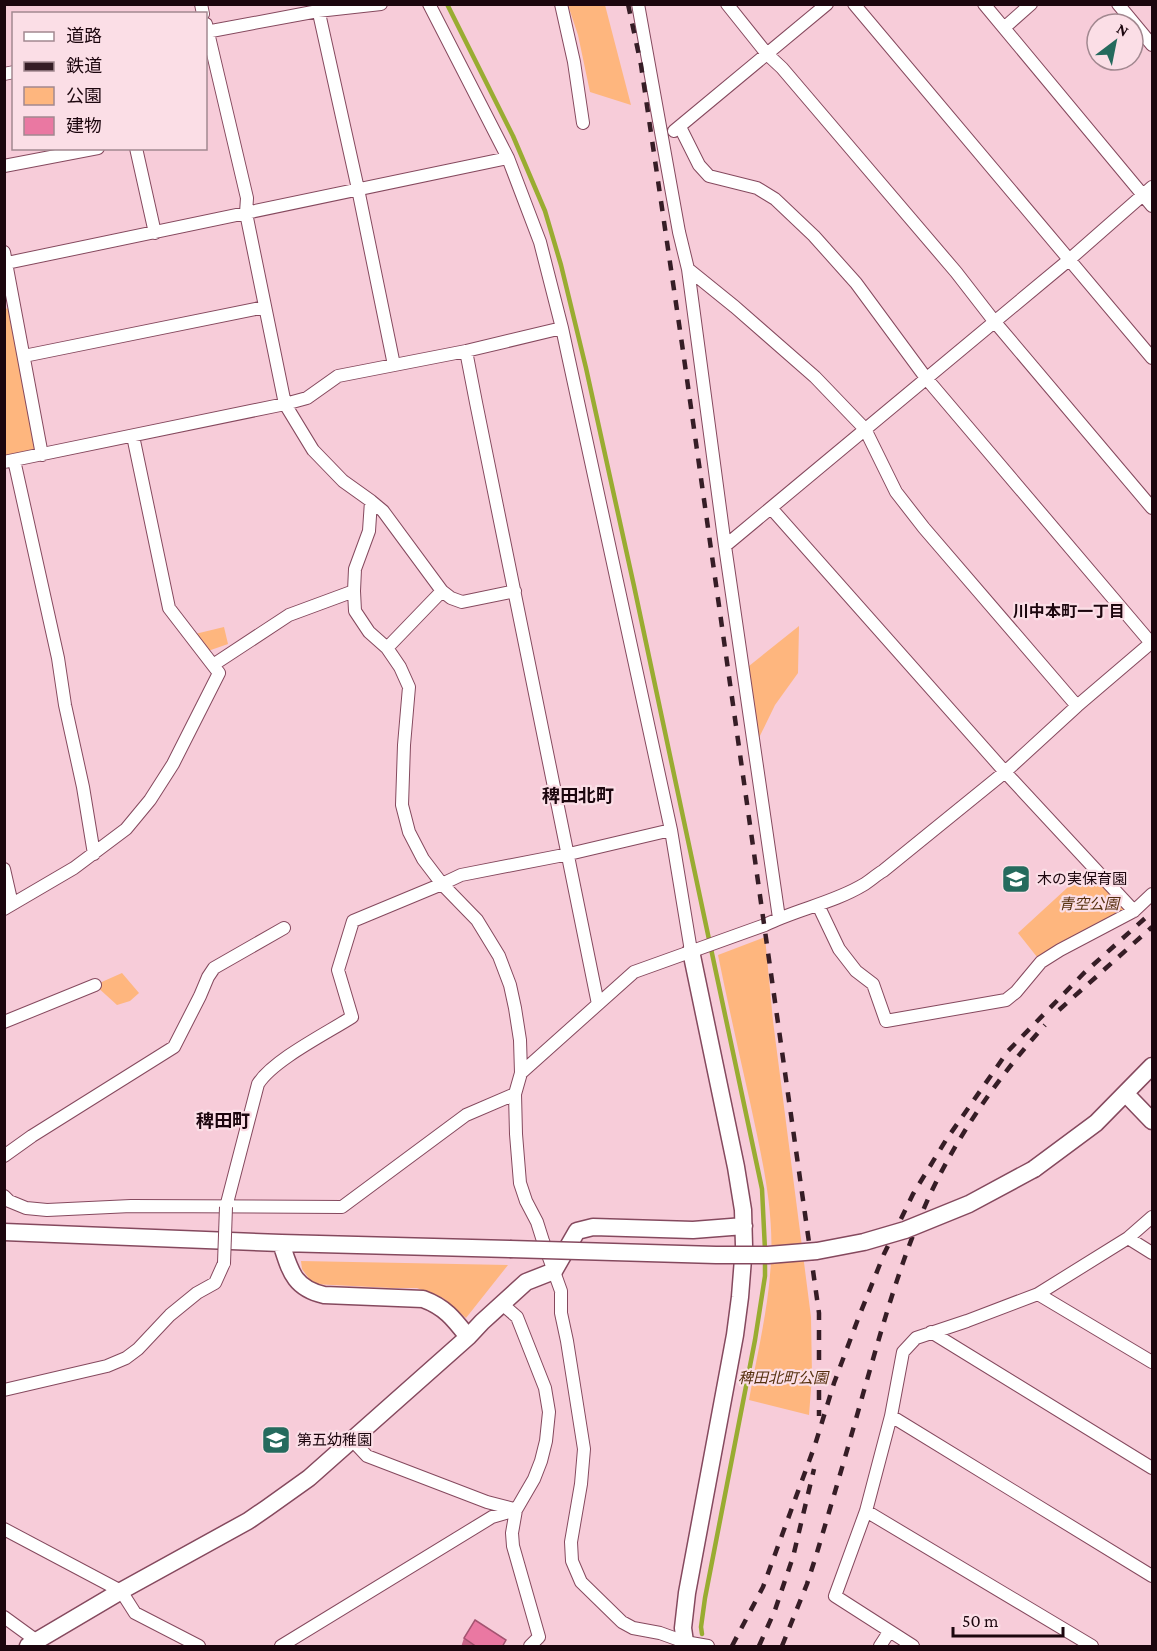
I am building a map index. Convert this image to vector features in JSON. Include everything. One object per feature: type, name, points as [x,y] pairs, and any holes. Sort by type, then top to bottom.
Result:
[{"type":"street","points":[[207,29],[317,8],[381,4]]},
{"type":"street","points":[[429,4],[508,158],[540,242],[562,328],[671,830],[696,950],[736,1167],[744,1226],[742,1277],[735,1335],[690,1574],[683,1628],[685,1642]]},
{"type":"street","points":[[561,4],[574,62],[583,123]]},
{"type":"street","points":[[638,4],[679,232],[688,269],[725,546],[779,918]]},
{"type":"street","points":[[727,4],[767,54],[782,68],[956,272],[994,321],[1152,508]]},
{"type":"street","points":[[663,137],[680,127],[827,4]]},
{"type":"street","points":[[854,4],[1152,358]]},
{"type":"street","points":[[984,4],[1148,191],[1152,206]]},
{"type":"street","points":[[1004,28],[1031,4]]},
{"type":"street","points":[[1119,4],[1152,45]]},
{"type":"street","points":[[317,8],[358,189],[394,365]]},
{"type":"street","points":[[207,33],[247,198],[246,213],[285,404],[314,450],[343,481],[383,511],[442,591],[462,602],[514,591]]},
{"type":"street","points":[[521,1073],[634,972],[818,905],[876,876],[1005,772],[1151,642],[926,378],[856,283],[814,236],[776,199],[757,188],[709,176],[699,165],[680,127]]},
{"type":"street","points":[[4,166],[88,150]]},
{"type":"street","points":[[136,150],[155,232]]},
{"type":"street","points":[[42,455],[6,258],[155,232],[508,158]]},
{"type":"street","points":[[725,546],[1070,259],[1148,191]]},
{"type":"street","points":[[688,269],[815,377],[865,429],[896,492],[924,528],[1077,706]]},
{"type":"street","points":[[24,356],[266,307]]},
{"type":"street","points":[[94,854],[58,658],[9,461],[285,404],[307,398],[338,376],[466,351],[562,328]]},
{"type":"street","points":[[466,351],[598,1004]]},
{"type":"street","points":[[4,869],[8,907],[74,868],[126,829],[150,800],[173,764],[219,673],[169,608],[133,436]]},
{"type":"street","points":[[371,501],[369,531],[355,569],[355,611],[369,632],[387,648],[400,667],[409,687],[402,805],[409,832],[423,859],[442,884],[477,920],[499,956],[510,985],[515,1008],[520,1040],[521,1073],[515,1094],[520,1183],[537,1222],[561,1291],[561,1312],[584,1449],[581,1484],[571,1542],[572,1561],[581,1582],[622,1622],[633,1628],[708,1647]]},
{"type":"street","points":[[771,508],[1005,772],[1134,911]]},
{"type":"street","points":[[213,664],[289,615],[354,591]]},
{"type":"street","points":[[387,648],[442,591]]},
{"type":"street","points":[[4,1390],[107,1366],[126,1358],[138,1349],[170,1315],[197,1293],[215,1283],[224,1263],[226,1207],[258,1084],[264,1076],[289,1057],[352,1017],[338,970],[353,921],[461,875],[569,854],[671,830]]},
{"type":"street","points":[[818,905],[839,949],[856,971],[873,984],[886,1021],[1006,1000],[1016,992],[1041,962],[1134,911],[1152,894]]},
{"type":"street","points":[[4,1156],[174,1047],[214,968],[284,928]]},
{"type":"street","points":[[4,1022],[95,985]]},
{"type":"street","points":[[4,1232],[281,1243],[716,1255],[768,1255],[817,1251],[864,1242],[905,1230],[969,1204],[1034,1169],[1096,1123],[1152,1066]]},
{"type":"street","points":[[4,1196],[9,1201],[26,1208],[46,1210],[131,1206],[342,1207],[466,1115],[515,1094]]},
{"type":"street","points":[[1126,1094],[1152,1121]]},
{"type":"street","points":[[913,1647],[835,1596],[866,1510],[891,1416],[903,1352],[916,1338],[967,1322],[1038,1294],[1128,1238],[1152,1217]]},
{"type":"street","points":[[4,1617],[33,1644],[121,1591],[248,1521],[309,1478],[468,1337],[526,1282],[554,1271],[577,1231],[593,1227],[693,1230],[744,1226]]},
{"type":"street","points":[[1128,1238],[1152,1253]]},
{"type":"street","points":[[281,1243],[291,1273],[302,1287],[324,1295],[423,1299],[445,1310],[468,1337]]},
{"type":"street","points":[[1038,1294],[1152,1362]]},
{"type":"street","points":[[502,1304],[517,1317],[545,1388],[549,1412],[548,1432],[541,1461],[534,1479],[516,1510],[512,1533],[513,1546],[539,1637],[531,1647]]},
{"type":"street","points":[[931,1332],[1152,1468]]},
{"type":"street","points":[[891,1416],[1152,1576]]},
{"type":"street","points":[[352,1440],[367,1456],[487,1502],[516,1510]]},
{"type":"street","points":[[281,1647],[492,1516],[516,1510]]},
{"type":"street","points":[[866,1510],[1092,1647]]},
{"type":"street","points":[[4,1529],[121,1591],[135,1613],[199,1647]]},
{"type":"street","points":[[880,1647],[889,1632]]},
{"type":"green space","points":[[568,5],[605,5],[631,105],[590,92],[578,35]]},
{"type":"green space","points":[[14,307],[42,455],[5,462],[5,309]]},
{"type":"green space","points":[[799,626],[798,673],[775,705],[755,746],[744,670]]},
{"type":"green space","points":[[224,627],[228,644],[208,651],[195,634]]},
{"type":"green space","name":"青空公園","points":[[1091,866],[1134,911],[1041,962],[1018,933]]},
{"type":"green space","name":"稗田北町公園","points":[[765,937],[773,1021],[811,1317],[812,1376],[809,1415],[749,1400],[768,1295],[771,1220],[762,1161],[718,955]]},
{"type":"green space","points":[[122,973],[139,993],[130,1001],[117,1005],[95,985]]},
{"type":"green space","points":[[301,1261],[508,1265],[466,1318],[443,1298],[417,1288],[313,1284],[302,1269]]},
{"type":"building","points":[[475,1620],[506,1640],[502,1647],[477,1647],[464,1638]]},
{"type":"waterway","points":[[447,4],[513,136],[545,211],[561,265],[634,586],[762,1189],[765,1250]]},
{"type":"waterway","points":[[702,1634],[705,1598],[755,1340],[765,1276],[765,1259]]},
{"type":"railway","points":[[628,4],[641,65],[683,351],[819,1313],[819,1416]]},
{"type":"railway","points":[[732,1646],[763,1587],[858,1319],[884,1254],[913,1194],[946,1140],[1008,1051],[1084,973],[1152,912]]},
{"type":"railway","points":[[1059,1010],[1152,927]]},
{"type":"railway","points":[[782,1646],[807,1584],[892,1295],[928,1199],[965,1130],[995,1086],[1045,1025]]},
{"type":"railway","points":[[759,1646],[775,1610],[793,1557],[814,1469]]},
{"type":"place","name":"木の実保育園","points":[[1016,879]]},
{"type":"place","name":"第五幼稚園","points":[[276,1440]]},
{"type":"district","name":"川中本町一丁目","points":[[1069,611]]},
{"type":"district","name":"稗田北町","points":[[578,796]]},
{"type":"district","name":"稗田町","points":[[223,1121]]}]
